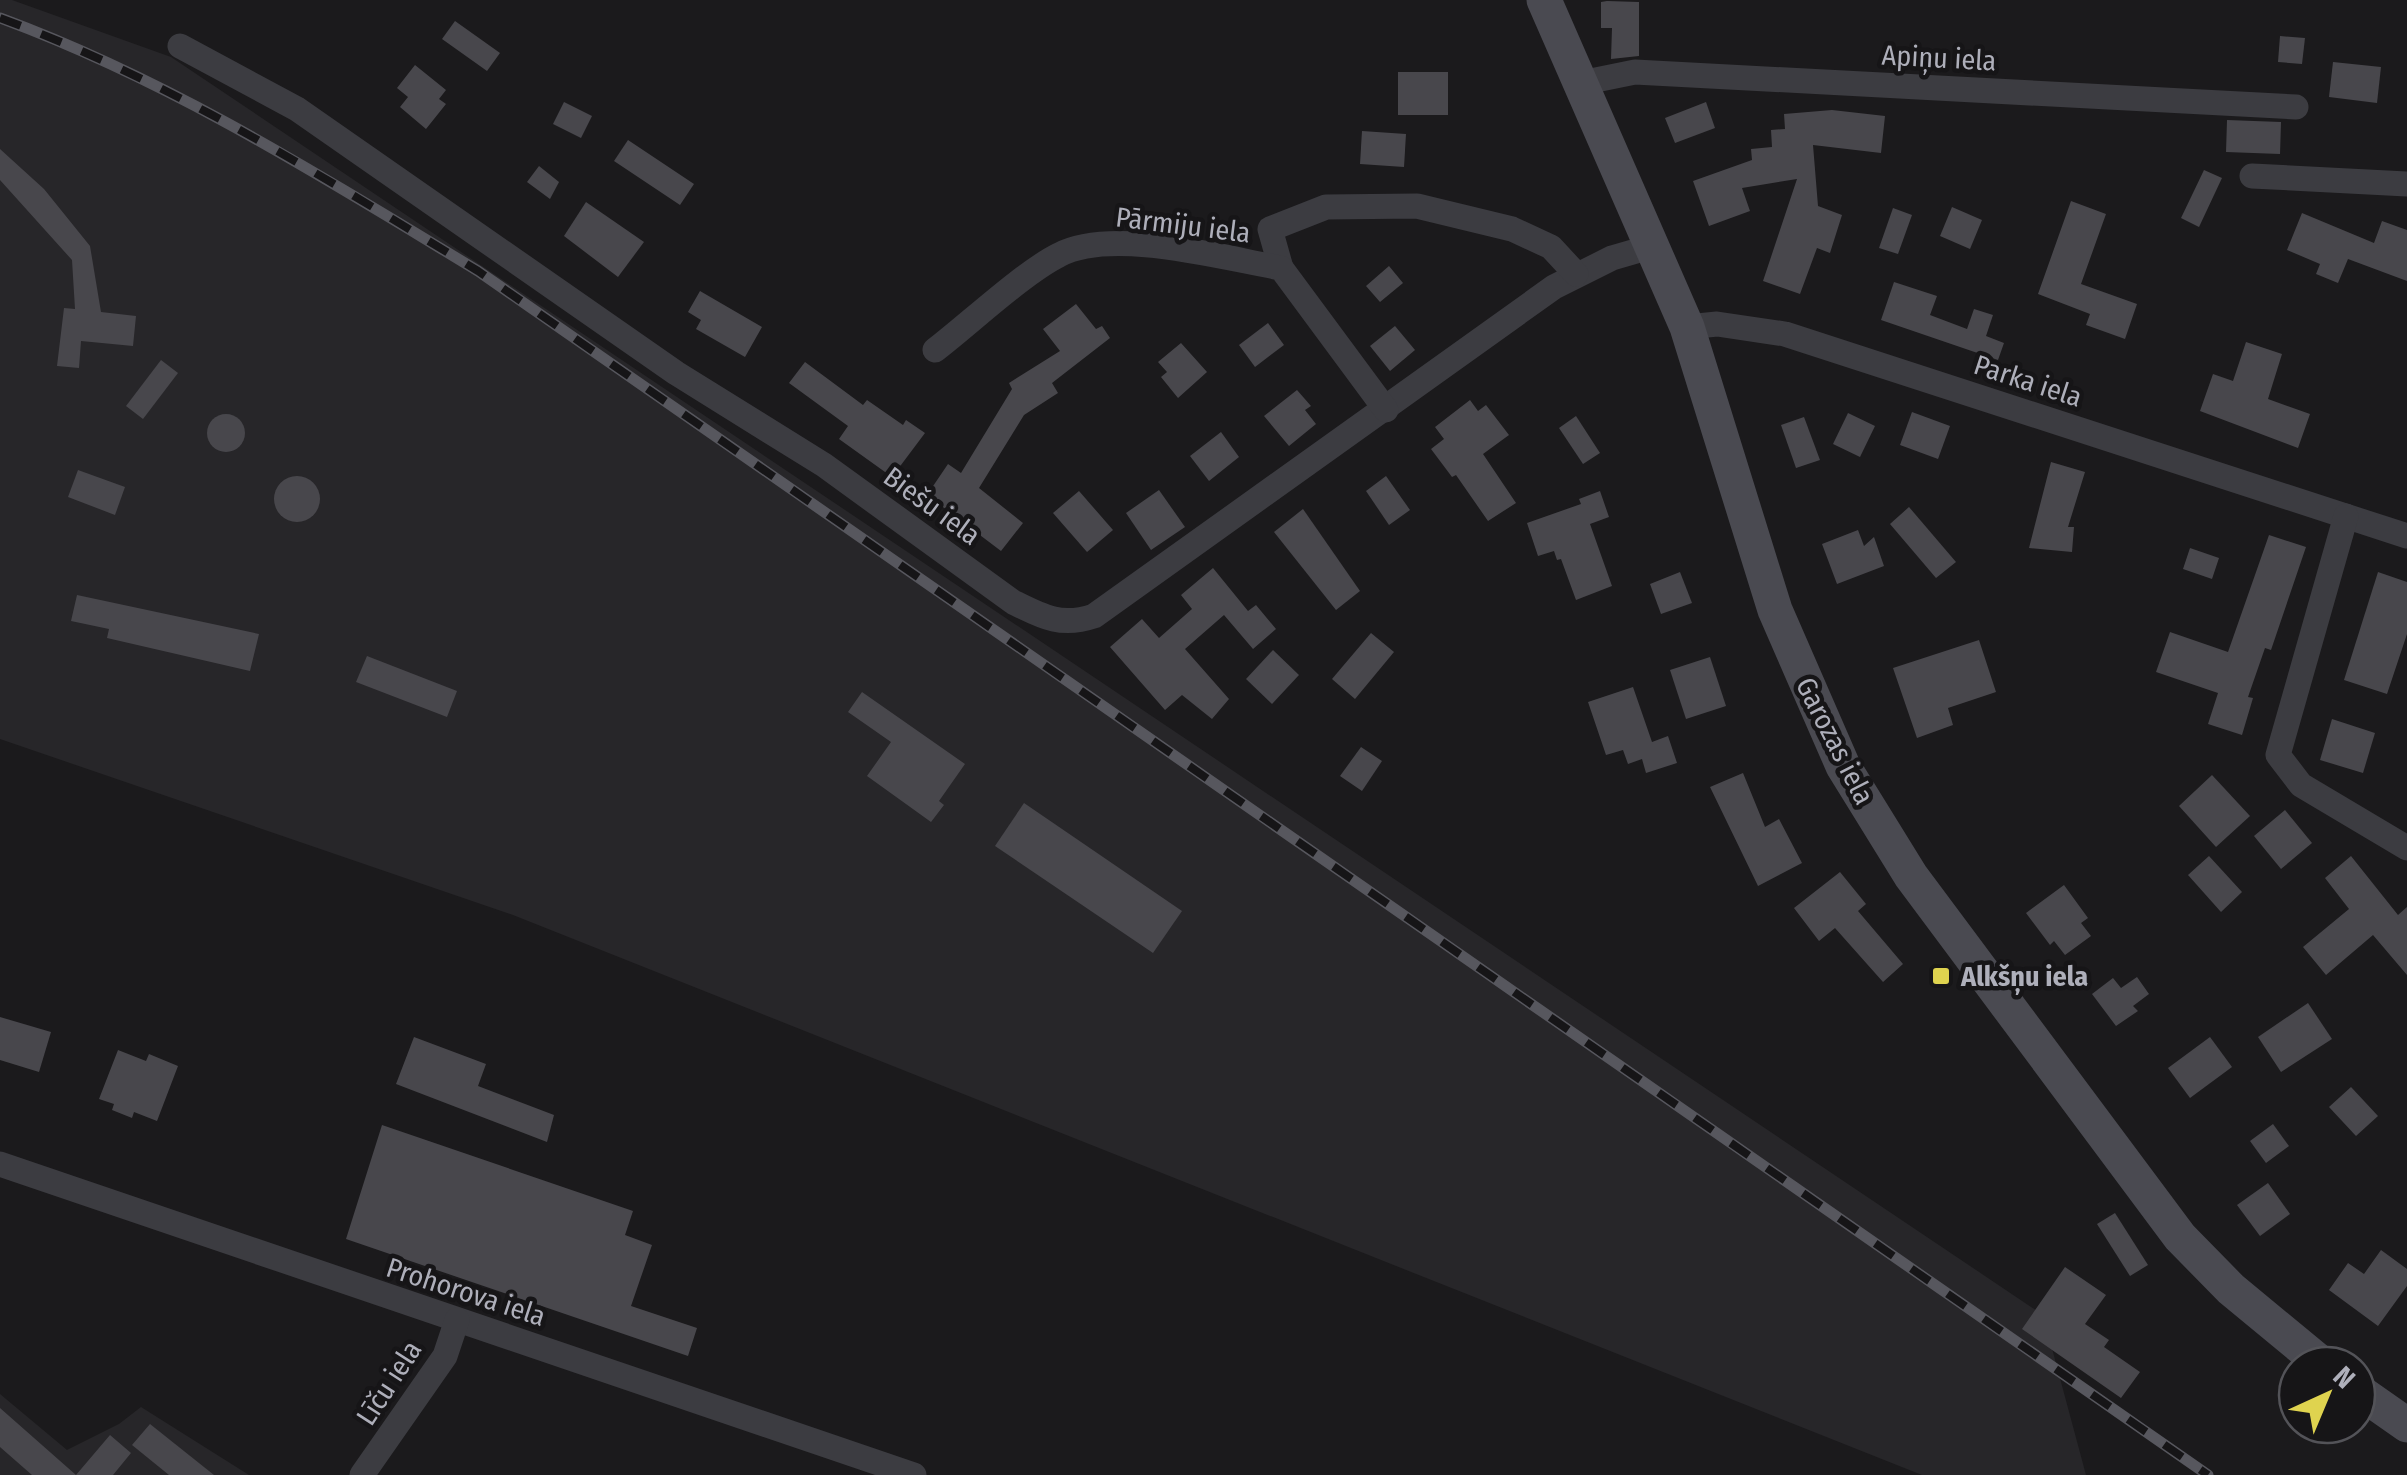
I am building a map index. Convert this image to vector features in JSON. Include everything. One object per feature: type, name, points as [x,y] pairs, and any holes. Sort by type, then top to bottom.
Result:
[{"type":"main road","name":"Garozas iela","points":[[1544,0],[1687,327],[1774,610],[1842,766],[1876,822],[1998,997],[2180,1238],[2231,1289],[2299,1345]]},
{"type":"main road","points":[[2377,1404],[2407,1425]]},
{"type":"street","name":"Biešu iela","points":[[180,46],[297,109],[676,374],[824,465],[1013,602],[1048,620],[1072,624],[1094,616],[1576,274],[1650,247]]},
{"type":"street","name":"Apiņu iela","points":[[1581,83],[1635,72],[2296,107]]},
{"type":"street","points":[[2252,176],[2407,184]]},
{"type":"street","points":[[1281,268],[1270,230],[1326,207],[1417,206],[1512,229],[1550,247],[1576,274]]},
{"type":"street","name":"Pārmiju iela","points":[[935,350],[1060,254],[1107,244],[1175,250],[1281,268],[1386,410]]},
{"type":"street","name":"Parka iela","points":[[1687,327],[1731,325],[1785,334],[2407,536]]},
{"type":"street","points":[[2346,516],[2278,755],[2301,785],[2407,848]]},
{"type":"street","name":"Prohorova iela","points":[[0,1164],[914,1475]]},
{"type":"street","name":"Līču iela","points":[[362,1475],[445,1356],[457,1320]]},
{"type":"shaded area","points":[[0,0],[12,0],[171,57],[2043,1315],[2086,1475],[1922,1475],[513,915],[0,739]]},
{"type":"shaded area","points":[[0,1394],[67,1450],[119,1424],[141,1407],[249,1475],[0,1475]]},
{"type":"building","points":[[1601,2],[1639,2],[1639,56],[1611,59],[1612,28],[1601,28]]},
{"type":"building","points":[[455,21],[500,53],[487,71],[442,39]]},
{"type":"building","points":[[2280,36],[2305,38],[2302,64],[2278,62]]},
{"type":"building","points":[[2333,62],[2381,67],[2377,103],[2329,97]]},
{"type":"building","points":[[415,65],[446,90],[439,99],[446,104],[426,129],[400,107],[408,97],[397,88]]},
{"type":"building","points":[[1398,72],[1448,72],[1448,115],[1398,115]]},
{"type":"building","points":[[564,102],[592,116],[581,138],[553,124]]},
{"type":"building","points":[[1706,102],[1715,128],[1675,143],[1665,118]]},
{"type":"building","points":[[1832,110],[1885,116],[1881,153],[1813,145],[1818,206],[1842,215],[1830,253],[1817,248],[1800,294],[1763,281],[1797,179],[1742,188],[1750,211],[1709,226],[1693,181],[1752,160],[1751,149],[1772,147],[1771,130],[1785,129],[1784,114]]},
{"type":"building","points":[[2227,120],[2281,122],[2280,154],[2226,152]]},
{"type":"building","points":[[1362,131],[1406,134],[1404,167],[1360,164]]},
{"type":"building","points":[[628,140],[694,184],[680,205],[614,161]]},
{"type":"building","points":[[0,149],[44,189],[90,246],[101,312],[136,316],[133,346],[81,341],[79,368],[57,366],[64,308],[75,309],[72,260],[0,180]]},
{"type":"building","points":[[539,166],[559,182],[550,199],[527,182]]},
{"type":"building","points":[[2204,170],[2222,178],[2199,227],[2181,218]]},
{"type":"building","points":[[2071,201],[2106,214],[2081,284],[2137,304],[2125,339],[2086,325],[2090,314],[2038,294]]},
{"type":"building","points":[[586,202],[644,242],[618,277],[564,236]]},
{"type":"building","points":[[1952,207],[1982,220],[1970,249],[1940,236]]},
{"type":"building","points":[[1893,208],[1912,215],[1898,254],[1879,248]]},
{"type":"building","points":[[2302,213],[2374,243],[2382,221],[2407,230],[2407,281],[2348,259],[2338,283],[2316,274],[2320,264],[2287,250]]},
{"type":"building","points":[[1389,266],[1403,283],[1380,302],[1366,286]]},
{"type":"building","points":[[1894,282],[1937,296],[1930,315],[1967,329],[1974,309],[1993,315],[1986,336],[2004,343],[1998,360],[1881,320]]},
{"type":"building","points":[[700,291],[762,327],[745,357],[696,329],[701,320],[688,312]]},
{"type":"building","points":[[1076,304],[1096,329],[1102,326],[1110,338],[1052,383],[1058,393],[1024,415],[979,488],[1023,523],[1001,551],[927,495],[948,464],[961,473],[1012,389],[1009,383],[1060,351],[1043,329]]},
{"type":"building","points":[[1268,323],[1284,345],[1255,367],[1239,345]]},
{"type":"building","points":[[1395,326],[1415,350],[1390,371],[1370,346]]},
{"type":"building","points":[[2246,342],[2282,354],[2268,399],[2310,414],[2298,448],[2200,411],[2213,374],[2233,381]]},
{"type":"building","points":[[1181,343],[1207,372],[1178,398],[1161,377],[1167,372],[1158,362]]},
{"type":"building","points":[[161,360],[178,373],[143,419],[126,406]]},
{"type":"building","points":[[805,362],[863,405],[867,400],[903,425],[906,420],[925,433],[892,477],[839,439],[848,426],[789,383]]},
{"type":"building","points":[[1297,390],[1311,406],[1305,410],[1316,424],[1289,446],[1264,416]]},
{"type":"building","points":[[1470,400],[1478,411],[1486,405],[1509,435],[1483,454],[1516,503],[1488,521],[1456,475],[1452,477],[1431,449],[1444,439],[1435,427]]},
{"type":"building","points":[[1912,412],[1950,426],[1938,459],[1900,445]]},
{"type":"building","points":[[1848,413],[1875,426],[1860,457],[1833,444]]},
{"type":"building","points":[[226,414],[239,420],[245,433],[239,446],[226,452],[213,446],[207,433],[213,420]]},
{"type":"building","points":[[1576,416],[1600,453],[1583,464],[1559,428]]},
{"type":"building","points":[[1804,417],[1820,460],[1796,468],[1781,425]]},
{"type":"building","points":[[1221,432],[1239,457],[1209,481],[1190,456]]},
{"type":"building","points":[[2051,462],[2085,472],[2068,527],[2074,527],[2072,552],[2029,548]]},
{"type":"building","points":[[78,470],[125,487],[115,515],[68,497]]},
{"type":"building","points":[[297,476],[313,483],[320,499],[313,515],[297,522],[281,515],[274,499],[281,483]]},
{"type":"building","points":[[1386,476],[1410,510],[1389,525],[1366,491]]},
{"type":"building","points":[[1159,490],[1185,527],[1151,550],[1126,513]]},
{"type":"building","points":[[1079,491],[1113,530],[1087,552],[1053,513]]},
{"type":"building","points":[[1600,491],[1609,517],[1590,524],[1612,586],[1576,600],[1561,559],[1557,560],[1554,551],[1538,556],[1527,523],[1581,504],[1579,499]]},
{"type":"building","points":[[1909,507],[1956,562],[1936,578],[1890,524]]},
{"type":"building","points":[[1303,509],[1360,591],[1336,610],[1274,532]]},
{"type":"building","points":[[1858,530],[1864,546],[1874,537],[1884,566],[1837,584],[1822,544]]},
{"type":"building","points":[[2269,535],[2306,547],[2271,650],[2265,648],[2248,697],[2253,698],[2242,735],[2208,724],[2218,693],[2156,672],[2170,632],[2228,652]]},
{"type":"building","points":[[2190,548],[2219,558],[2212,579],[2183,569]]},
{"type":"building","points":[[1213,568],[1248,611],[1256,605],[1276,629],[1253,649],[1224,615],[1185,649],[1229,699],[1212,719],[1182,695],[1165,710],[1110,647],[1142,619],[1159,638],[1192,609],[1181,595]]},
{"type":"building","points":[[1680,572],[1692,603],[1661,614],[1650,584]]},
{"type":"building","points":[[2378,572],[2407,582],[2407,634],[2387,694],[2344,680]]},
{"type":"building","points":[[77,595],[259,634],[250,671],[107,638],[109,629],[71,621]]},
{"type":"building","points":[[1371,633],[1394,652],[1355,699],[1332,679]]},
{"type":"building","points":[[1979,640],[1996,692],[1948,708],[1953,725],[1917,738],[1893,668]]},
{"type":"building","points":[[1273,650],[1299,675],[1272,704],[1246,679]]},
{"type":"building","points":[[367,656],[457,691],[447,717],[356,682]]},
{"type":"building","points":[[1710,657],[1726,706],[1686,719],[1670,670]]},
{"type":"building","points":[[1633,687],[1652,742],[1668,736],[1677,763],[1646,773],[1642,759],[1628,764],[1623,750],[1606,755],[1588,702]]},
{"type":"building","points":[[862,692],[965,764],[939,801],[944,805],[931,822],[867,776],[891,742],[848,712]]},
{"type":"building","points":[[2332,719],[2375,733],[2363,773],[2320,760]]},
{"type":"building","points":[[1361,747],[1382,761],[1362,791],[1340,776]]},
{"type":"building","points":[[1743,773],[1765,827],[1779,819],[1802,863],[1758,886],[1710,787]]},
{"type":"building","points":[[2212,775],[2250,816],[2216,847],[2179,806]]},
{"type":"building","points":[[1024,803],[1182,911],[1153,953],[995,846]]},
{"type":"building","points":[[2285,810],[2312,843],[2281,869],[2254,836]]},
{"type":"building","points":[[2209,856],[2242,892],[2221,912],[2188,875]]},
{"type":"building","points":[[2351,856],[2398,915],[2407,907],[2407,975],[2373,935],[2326,975],[2303,947],[2349,909],[2325,878]]},
{"type":"building","points":[[1840,872],[1866,904],[1858,911],[1903,964],[1883,982],[1835,928],[1819,941],[1794,908]]},
{"type":"building","points":[[2064,885],[2088,918],[2081,923],[2091,936],[2065,955],[2054,941],[2050,945],[2026,913]]},
{"type":"building","points":[[2137,977],[2149,994],[2133,1006],[2138,1011],[2116,1026],[2092,994],[2113,978],[2121,988]]},
{"type":"building","points":[[2308,1003],[2332,1039],[2281,1072],[2258,1037]]},
{"type":"building","points":[[0,1017],[51,1032],[39,1072],[0,1060]]},
{"type":"building","points":[[414,1037],[486,1064],[478,1086],[554,1115],[547,1142],[396,1084]]},
{"type":"building","points":[[2210,1037],[2232,1067],[2190,1098],[2168,1068]]},
{"type":"building","points":[[118,1050],[146,1061],[149,1054],[178,1066],[157,1121],[134,1112],[132,1118],[112,1110],[114,1104],[99,1099]]},
{"type":"building","points":[[2351,1087],[2378,1116],[2356,1136],[2329,1107]]},
{"type":"building","points":[[2273,1124],[2289,1146],[2266,1163],[2250,1141]]},
{"type":"building","points":[[382,1125],[633,1211],[625,1235],[652,1245],[631,1306],[697,1328],[688,1356],[346,1239]]},
{"type":"building","points":[[2268,1183],[2290,1214],[2260,1236],[2237,1205]]},
{"type":"building","points":[[2115,1213],[2148,1265],[2130,1276],[2097,1224]]},
{"type":"building","points":[[2381,1250],[2407,1269],[2407,1286],[2378,1326],[2329,1290],[2348,1263],[2364,1274]]},
{"type":"building","points":[[2065,1267],[2106,1295],[2085,1324],[2109,1340],[2104,1347],[2140,1372],[2121,1398],[2022,1329]]},
{"type":"building","points":[[0,1408],[76,1475],[32,1475],[0,1447]]},
{"type":"building","points":[[150,1424],[214,1475],[169,1475],[132,1445]]},
{"type":"building","points":[[110,1435],[131,1453],[113,1475],[76,1475]]},
{"type":"railway","points":[[0,18],[186,101],[304,166],[478,271],[2208,1475]]},
{"type":"place","name":"Alkšņu iela","points":[[1941,976]]}]
